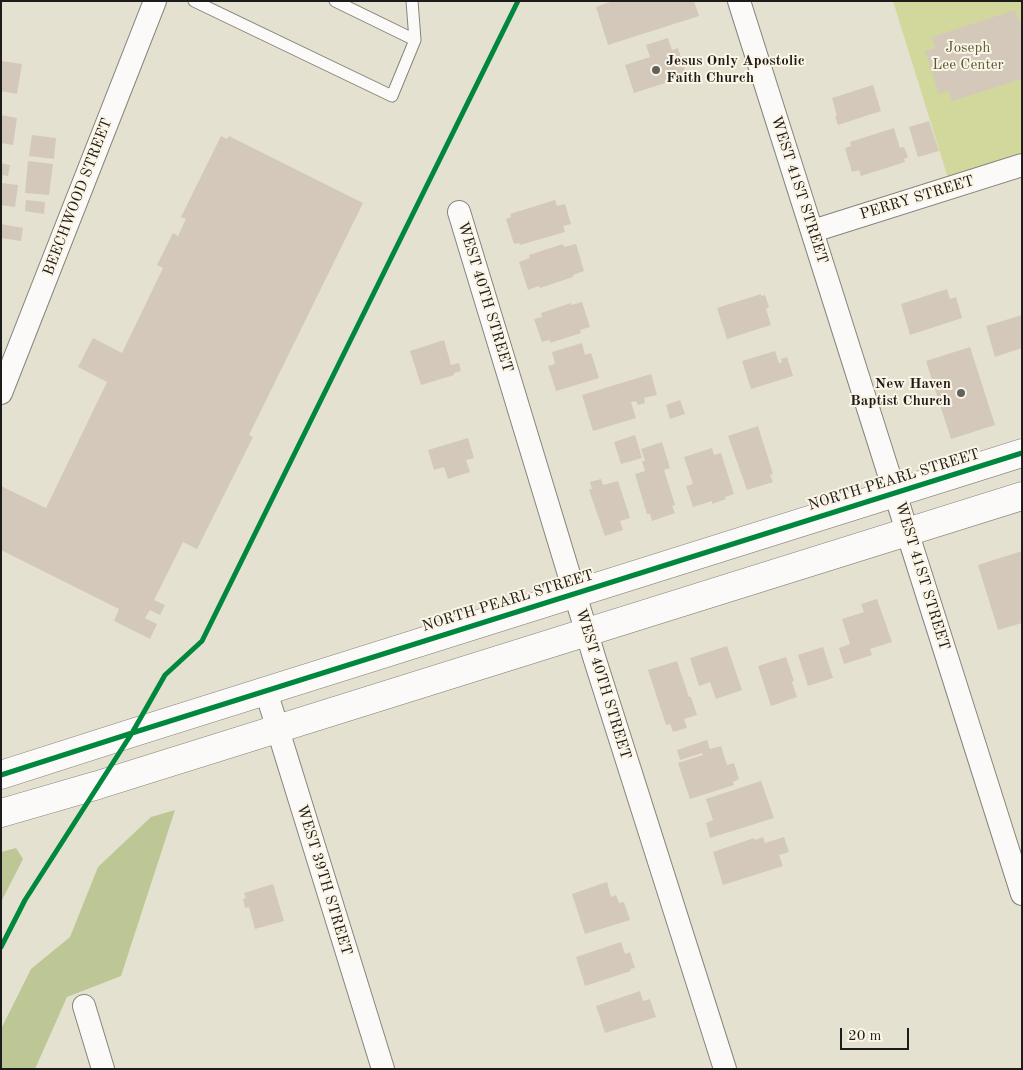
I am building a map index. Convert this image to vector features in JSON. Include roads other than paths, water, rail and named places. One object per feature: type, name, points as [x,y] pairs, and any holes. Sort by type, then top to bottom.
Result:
[{"type":"street","name":"BEECHWOOD STREET","points":[[1,393],[155,1]]},
{"type":"street","name":"WEST 41ST STREET","points":[[739,1],[1022,894]]},
{"type":"street","name":"PERRY STREET","points":[[812,231],[1022,165]]},
{"type":"street","name":"WEST 40TH STREET","points":[[459,212],[587,632],[724,1069]]},
{"type":"street","name":"NORTH PEARL STREET","points":[[1,775],[1022,453]]},
{"type":"street","points":[[1,813],[98,785],[1022,496]]},
{"type":"street","name":"WEST 39TH STREET","points":[[266,691],[383,1069]]},
{"type":"street","points":[[84,1006],[104,1069]]},
{"type":"lane","points":[[194,1],[392,96],[415,40],[412,1]]},
{"type":"lane","points":[[335,1],[415,40]]},
{"type":"place","name":"Jesus Only Apostolic Faith Church","points":[[656,70]]},
{"type":"place","name":"New Haven Baptist Church","points":[[961,393]]},
{"type":"park label","name":"Joseph Lee Center","points":[[968,56]]}]
